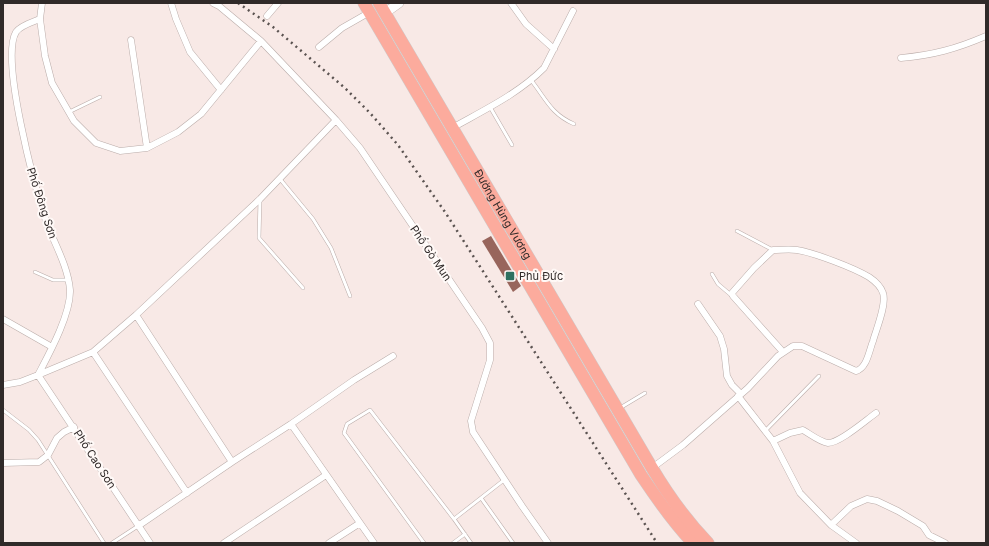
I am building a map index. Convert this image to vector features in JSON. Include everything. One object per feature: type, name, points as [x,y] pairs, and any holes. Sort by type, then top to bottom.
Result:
[{"type":"highway","name":"Đường Hùng Vương","points":[[367,8],[641,475],[655,496],[692,543]]},
{"type":"highway","name":"Đường Hùng Vương","points":[[382,8],[665,490],[690,524],[708,543]]},
{"type":"street","points":[[42,3],[40,19],[45,56],[52,83],[74,121],[96,143],[120,151],[147,148],[178,132],[201,114],[262,41]]},
{"type":"street","points":[[171,3],[190,52],[221,90]]},
{"type":"street","name":"Phố Gò Mun","points":[[213,3],[219,6],[262,41],[336,120],[360,148],[482,328],[490,343],[490,360],[471,426],[473,432],[504,480],[548,543]]},
{"type":"street","points":[[267,16],[278,3]]},
{"type":"street","points":[[382,8],[399,3]]},
{"type":"street","points":[[511,3],[526,24],[554,49]]},
{"type":"street","points":[[319,47],[367,8]]},
{"type":"street","points":[[452,128],[517,91],[544,68],[573,12]]},
{"type":"street","name":"Phố Đông Sơn","points":[[38,375],[52,347],[67,307],[70,291],[68,280],[47,222],[32,174],[16,112],[11,82],[10,58],[12,41],[16,32],[23,26],[40,19]]},
{"type":"street","points":[[901,58],[928,55],[964,46],[986,36]]},
{"type":"street","points":[[131,40],[147,148]]},
{"type":"street","points":[[3,385],[20,382],[93,352],[136,315],[260,199],[336,120]]},
{"type":"street","points":[[652,468],[683,445],[748,388],[778,356],[793,346],[802,346],[851,370],[861,370],[867,358],[884,301],[883,294],[878,284],[869,278],[827,259],[798,250],[773,250],[732,292],[733,296],[783,352]]},
{"type":"street","points":[[698,304],[720,336],[724,349],[727,376],[773,441],[800,493],[831,525],[856,543]]},
{"type":"street","points":[[136,315],[232,462]]},
{"type":"street","points":[[3,319],[52,347]]},
{"type":"street","points":[[93,352],[187,493]]},
{"type":"street","points":[[138,526],[354,380],[393,356]]},
{"type":"street","name":"Phố Cao Sơn","points":[[38,375],[150,543]]},
{"type":"street","points":[[773,441],[790,433],[803,430],[824,442],[830,443],[845,436],[876,413]]},
{"type":"street","points":[[291,424],[374,543]]},
{"type":"street","points":[[3,463],[39,462],[48,455],[57,438],[64,432],[74,427]]},
{"type":"street","points":[[224,543],[326,475]]},
{"type":"street","points":[[831,525],[851,506],[867,499],[877,501],[898,511],[923,526],[929,535],[945,543]]},
{"type":"street","points":[[329,543],[360,523]]},
{"type":"lane","points":[[531,80],[555,112],[563,119],[574,124]]},
{"type":"lane","points":[[69,112],[100,97]]},
{"type":"lane","points":[[490,106],[512,145]]},
{"type":"lane","points":[[280,179],[313,219],[331,248],[350,296]]},
{"type":"lane","points":[[260,199],[259,238],[303,288]]},
{"type":"lane","points":[[737,231],[773,250]]},
{"type":"lane","points":[[36,272],[53,280],[68,280]]},
{"type":"lane","points":[[712,274],[718,284],[733,296]]},
{"type":"lane","points":[[765,431],[819,376]]},
{"type":"lane","points":[[617,410],[646,393]]},
{"type":"lane","points":[[3,410],[29,430],[38,440],[104,543]]},
{"type":"lane","points":[[424,543],[344,433],[347,424],[370,410],[471,543]]},
{"type":"lane","points":[[454,519],[504,480]]},
{"type":"lane","points":[[482,498],[513,543]]},
{"type":"lane","points":[[112,543],[138,526]]},
{"type":"lane","points":[[453,543],[465,534]]},
{"type":"building","points":[[491,236],[521,286],[513,292],[482,241]]},
{"type":"railway","points":[[238,3],[273,27],[345,88],[370,113],[398,145],[445,212],[657,543]]},
{"type":"place","name":"Phủ Đức","points":[[510,276]]}]
